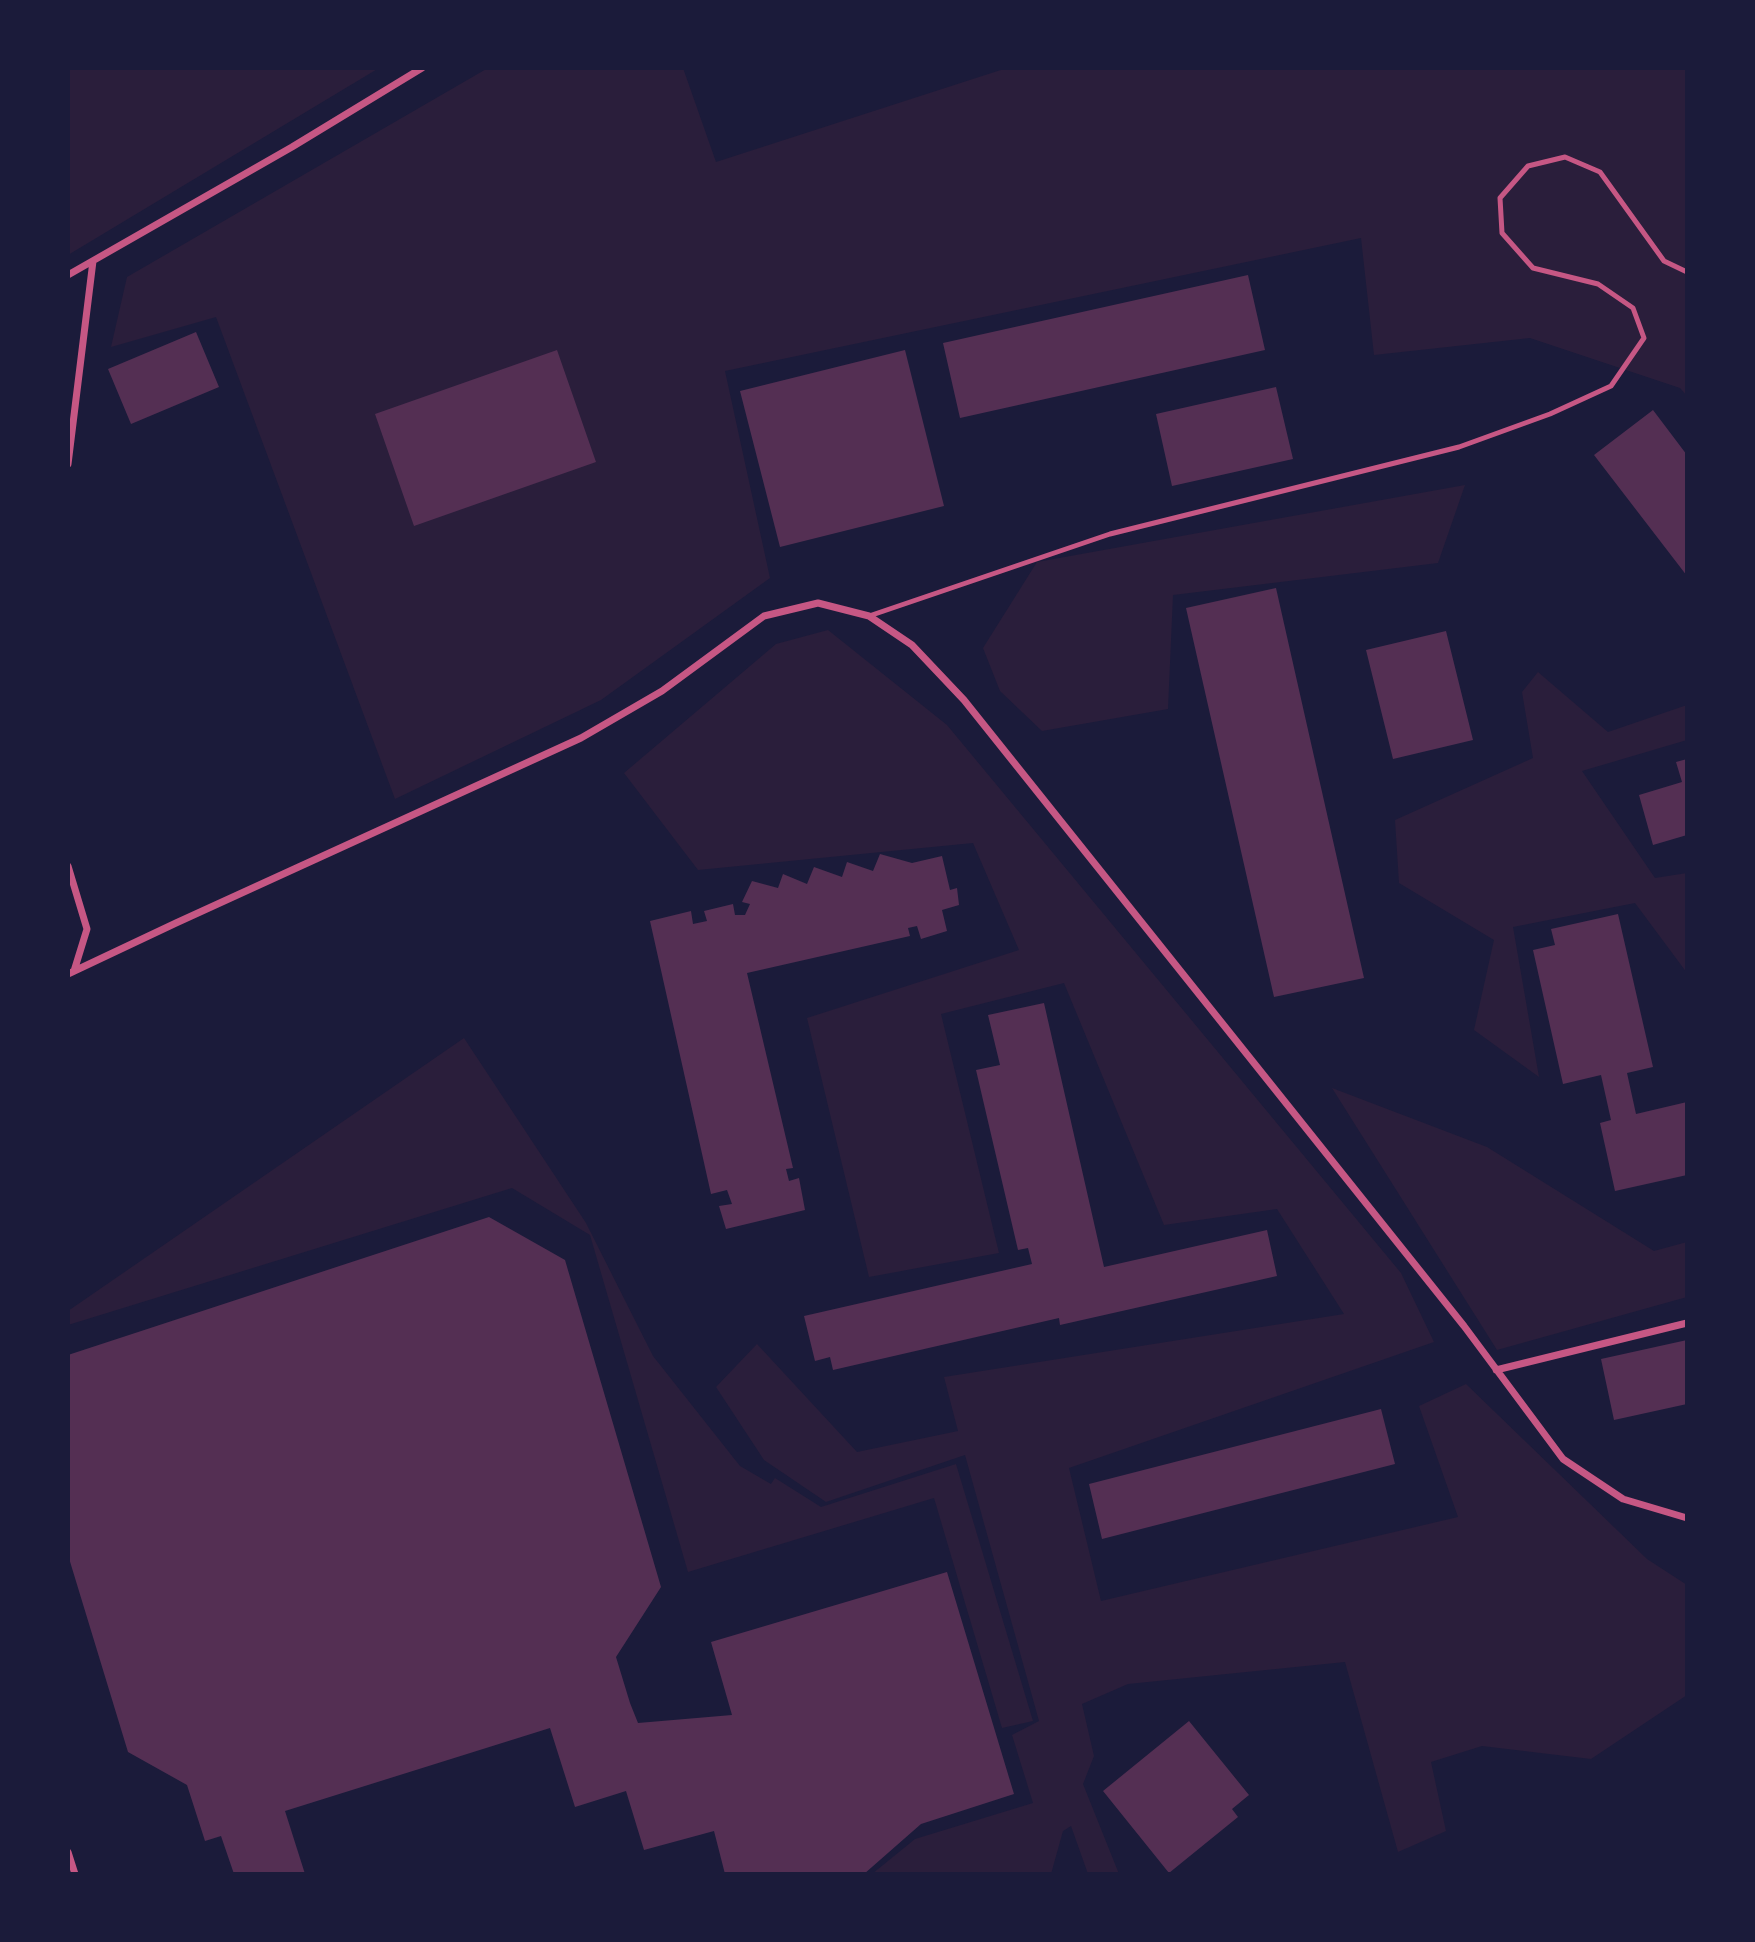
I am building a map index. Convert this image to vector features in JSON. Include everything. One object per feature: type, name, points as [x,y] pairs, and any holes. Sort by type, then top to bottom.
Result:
[{"type":"street","points":[[68,275],[292,147],[422,68]]},
{"type":"street","points":[[68,464],[93,261]]},
{"type":"street","points":[[71,972],[581,738],[662,691],[764,616],[818,603],[869,616],[912,645],[964,700],[1446,1305],[1563,1459],[1623,1499],[1687,1518]]},
{"type":"street","points":[[68,866],[87,929],[71,972]]},
{"type":"street","points":[[1496,1370],[1687,1323]]},
{"type":"street","points":[[68,1852],[75,1874]]},
{"type":"lane","points":[[869,616],[1110,534],[1460,447],[1550,414],[1611,386],[1644,338],[1633,308],[1598,284],[1533,268],[1502,233],[1500,198],[1528,166],[1565,157],[1600,172],[1664,261],[1687,272]]},
{"type":"shaded area","points":[[68,68],[379,68],[68,255]]},
{"type":"shaded area","points":[[488,68],[683,68],[716,162],[1007,68],[1687,68],[1687,396],[1680,388],[1530,338],[1374,355],[1361,238],[725,371],[770,578],[601,700],[395,799],[216,317],[111,347],[127,277]]},
{"type":"shaded area","points":[[1465,485],[1438,563],[1173,595],[1168,709],[1042,731],[1000,691],[983,648],[1037,562]]},
{"type":"shaded area","points":[[828,630],[947,725],[1401,1273],[1434,1342],[1069,1468],[1101,1601],[1458,1517],[1419,1406],[1466,1384],[1647,1559],[1687,1585],[1687,1695],[1591,1759],[1482,1746],[1431,1762],[1446,1831],[1398,1852],[1345,1662],[1128,1684],[1082,1704],[1094,1756],[1083,1784],[1119,1874],[1088,1874],[1071,1826],[1063,1831],[1051,1874],[872,1874],[915,1839],[1033,1803],[1012,1735],[1039,1721],[965,1455],[826,1502],[764,1460],[716,1387],[757,1344],[857,1452],[958,1431],[944,1377],[1344,1314],[1277,1209],[1164,1225],[1064,983],[941,1014],[999,1253],[869,1277],[807,1018],[1019,950],[973,843],[698,870],[624,773],[776,644]]},
{"type":"shaded area","points":[[1538,672],[1608,732],[1687,705],[1687,740],[1582,771],[1655,878],[1687,873],[1687,973],[1635,903],[1513,927],[1539,1077],[1474,1030],[1494,940],[1399,883],[1395,820],[1533,758],[1522,692]]},
{"type":"shaded area","points":[[464,1038],[586,1223],[653,1356],[740,1466],[771,1484],[775,1478],[821,1507],[956,1464],[1033,1721],[1002,1728],[934,1498],[688,1572],[590,1235],[512,1188],[68,1325],[68,1311]]},
{"type":"shaded area","points":[[1332,1088],[1487,1147],[1654,1251],[1687,1242],[1687,1297],[1497,1350]]},
{"type":"building","points":[[1248,275],[1265,350],[960,418],[943,343]]},
{"type":"building","points":[[196,332],[219,387],[131,424],[108,369]]},
{"type":"building","points":[[557,350],[596,462],[414,526],[375,414]]},
{"type":"building","points":[[905,350],[944,506],[780,547],[740,391]]},
{"type":"building","points":[[1276,387],[1293,459],[1172,486],[1156,414]]},
{"type":"building","points":[[1653,410],[1687,455],[1687,576],[1594,455]]},
{"type":"building","points":[[1276,588],[1364,978],[1274,997],[1186,608]]},
{"type":"building","points":[[1446,631],[1473,740],[1393,759],[1366,650]]},
{"type":"building","points":[[1687,759],[1687,835],[1653,845],[1639,795],[1682,782],[1676,762]]},
{"type":"building","points":[[880,854],[912,863],[942,856],[950,890],[957,888],[959,905],[942,910],[947,931],[921,939],[917,926],[908,928],[910,936],[747,973],[793,1168],[786,1169],[789,1181],[799,1178],[805,1210],[726,1229],[719,1206],[732,1204],[727,1190],[711,1194],[650,921],[691,911],[693,924],[707,921],[704,911],[733,904],[735,915],[745,915],[750,904],[742,902],[752,881],[778,888],[783,874],[807,884],[814,867],[842,877],[847,862],[873,871]]},
{"type":"building","points":[[1618,914],[1653,1067],[1627,1073],[1636,1114],[1687,1102],[1687,1175],[1615,1191],[1600,1123],[1611,1120],[1601,1075],[1563,1084],[1533,950],[1555,945],[1551,929]]},
{"type":"building","points":[[1044,1003],[1104,1267],[1267,1230],[1277,1276],[1060,1325],[1059,1318],[833,1370],[830,1357],[815,1361],[804,1316],[1032,1264],[1028,1248],[1018,1250],[976,1070],[1000,1065],[988,1015]]},
{"type":"building","points":[[489,1217],[565,1260],[661,1587],[616,1657],[638,1723],[732,1715],[711,1642],[947,1572],[1014,1794],[921,1824],[864,1874],[725,1874],[714,1831],[644,1850],[626,1791],[575,1807],[550,1728],[285,1811],[305,1874],[234,1874],[221,1836],[205,1841],[187,1785],[128,1752],[68,1555],[68,1355]]},
{"type":"building","points":[[1687,1340],[1687,1404],[1614,1420],[1601,1359]]},
{"type":"building","points":[[1381,1409],[1395,1464],[1102,1539],[1089,1484]]},
{"type":"building","points":[[1189,1721],[1249,1795],[1232,1809],[1238,1817],[1169,1873],[1103,1791]]}]
